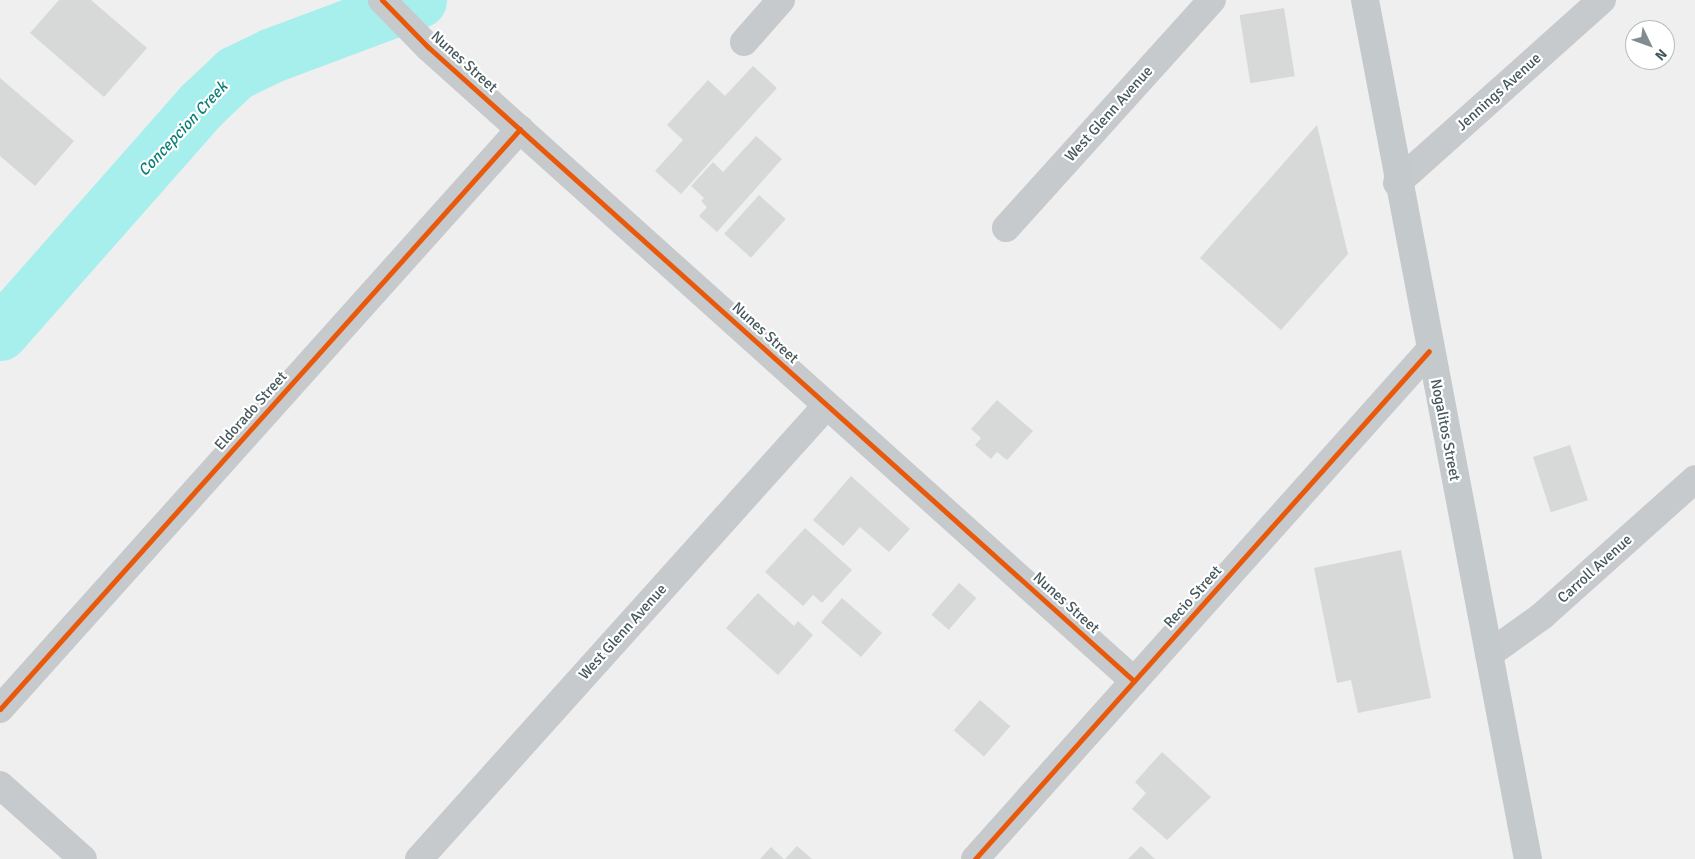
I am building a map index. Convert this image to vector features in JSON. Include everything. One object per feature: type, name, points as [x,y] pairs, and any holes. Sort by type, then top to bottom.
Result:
[{"type":"main road","name":"Nogalitos Street","points":[[1364,0],[1429,351],[1528,859]]},
{"type":"street","name":"Nunes Street","points":[[382,0],[428,47],[1134,681]]},
{"type":"street","points":[[744,42],[782,0]]},
{"type":"street","name":"West Glenn Avenue","points":[[1006,228],[1212,0]]},
{"type":"street","name":"Jennings Avenue","points":[[1397,183],[1602,0]]},
{"type":"street","name":"Eldorado Street","points":[[0,709],[520,129]]},
{"type":"street","name":"Recio Street","points":[[975,859],[1429,351]]},
{"type":"street","name":"West Glenn Avenue","points":[[419,859],[827,405]]},
{"type":"street","name":"Carroll Avenue","points":[[1489,654],[1542,616],[1695,478]]},
{"type":"street","points":[[0,785],[83,859]]},
{"type":"building","points":[[59,0],[91,0],[147,48],[104,97],[30,33]]},
{"type":"building","points":[[1284,8],[1295,76],[1250,83],[1240,15]]},
{"type":"building","points":[[753,66],[777,88],[681,194],[655,171],[683,140],[667,125],[708,80],[725,96]]},
{"type":"building","points":[[0,78],[74,141],[35,186],[0,156]]},
{"type":"building","points":[[1317,125],[1348,254],[1281,330],[1200,258]]},
{"type":"building","points":[[756,136],[782,159],[717,232],[699,216],[707,207],[701,201],[704,198],[691,186],[713,162],[723,172]]},
{"type":"building","points":[[759,195],[786,219],[751,258],[724,234]]},
{"type":"building","points":[[997,400],[1033,431],[1007,460],[997,452],[991,459],[975,445],[981,438],[971,429]]},
{"type":"building","points":[[1570,445],[1588,500],[1551,512],[1533,457]]},
{"type":"building","points":[[851,476],[910,529],[889,552],[860,527],[843,546],[813,520]]},
{"type":"building","points":[[805,528],[852,570],[822,603],[813,595],[803,606],[765,572]]},
{"type":"building","points":[[1401,550],[1431,698],[1358,713],[1351,680],[1337,683],[1314,568]]},
{"type":"building","points":[[959,583],[976,598],[949,630],[931,615]]},
{"type":"building","points":[[758,593],[794,626],[798,621],[813,635],[778,675],[726,628]]},
{"type":"building","points":[[842,598],[882,633],[861,657],[821,622]]},
{"type":"building","points":[[980,700],[1010,726],[984,756],[954,730]]},
{"type":"building","points":[[1162,752],[1211,797],[1167,840],[1132,809],[1146,793],[1135,782]]},
{"type":"building","points":[[797,846],[812,859],[785,859]]},
{"type":"building","points":[[1141,846],[1155,859],[1128,859]]},
{"type":"building","points":[[771,847],[784,859],[760,859]]},
{"type":"waterway","name":"Concepcion Creek","points":[[0,333],[201,105],[235,73],[272,55],[419,0]]},
{"type":"cycle path","points":[[382,0],[428,47],[1134,681]]},
{"type":"cycle path","points":[[0,709],[520,129]]},
{"type":"cycle path","points":[[975,859],[1429,351]]}]
